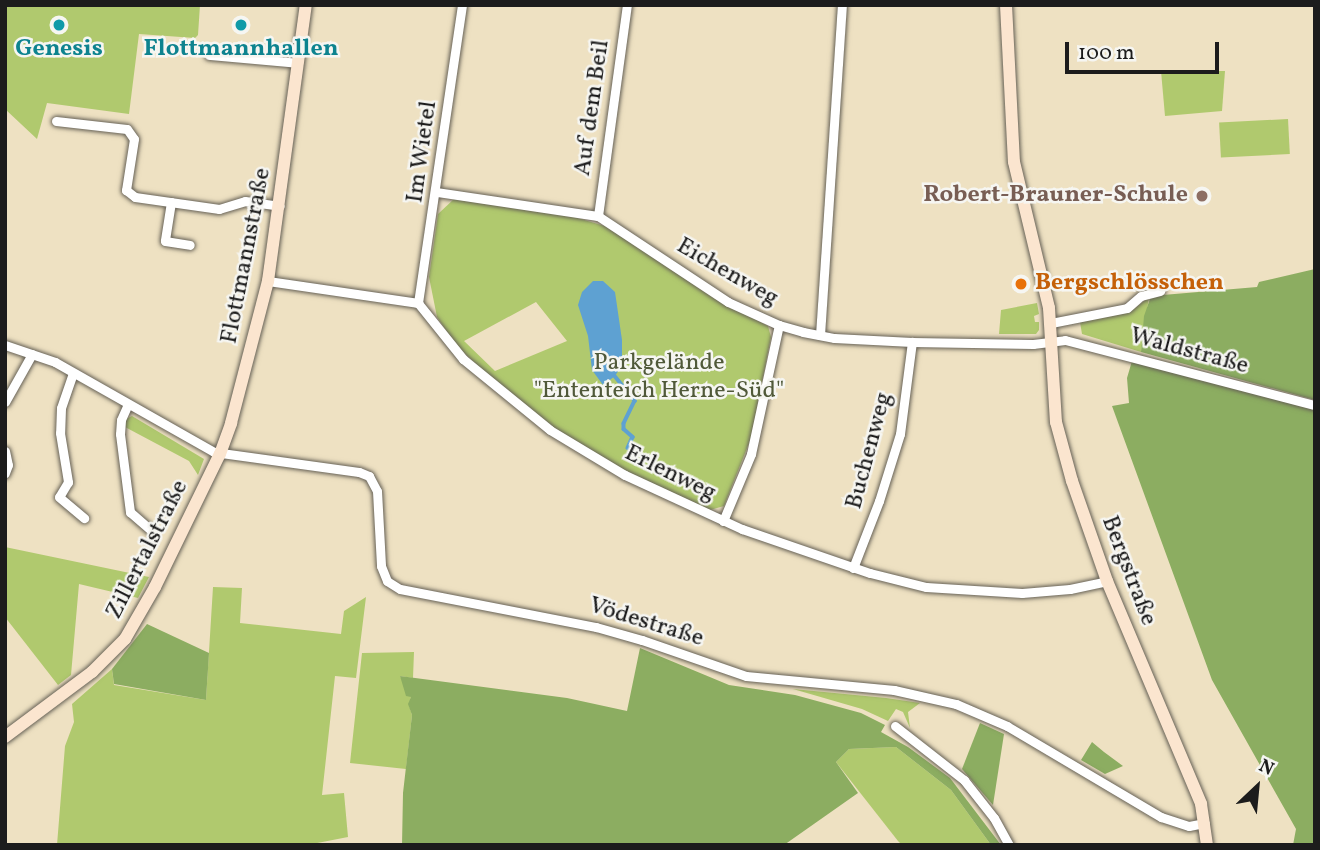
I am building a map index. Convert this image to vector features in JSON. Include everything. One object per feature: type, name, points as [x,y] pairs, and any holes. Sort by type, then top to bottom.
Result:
[{"type":"street","name":"Flottmannstraße","points":[[220,454],[231,423],[268,281],[306,5]]},
{"type":"street","name":"Im Wietel","points":[[418,303],[437,192],[463,5]]},
{"type":"street","name":"Auf dem Beil","points":[[598,216],[627,5]]},
{"type":"street","points":[[820,335],[824,316],[842,5]]},
{"type":"street","name":"Bergstraße","points":[[1006,5],[1014,162],[1041,265],[1051,323],[1056,422],[1072,481],[1107,580],[1201,804],[1205,823]]},
{"type":"street","points":[[209,55],[298,63]]},
{"type":"street","points":[[57,121],[127,129],[134,139],[126,190],[135,197],[219,209],[245,201],[280,206]]},
{"type":"street","name":"Eichenweg","points":[[437,192],[598,216],[728,302],[779,326],[820,335],[912,342],[1033,344],[1052,341]]},
{"type":"street","points":[[171,202],[165,242],[190,245]]},
{"type":"street","points":[[268,281],[418,303]]},
{"type":"street","points":[[1051,323],[1127,308],[1147,293],[1160,291]]},
{"type":"street","name":"Erlenweg","points":[[418,303],[463,359],[550,430],[625,475],[723,521],[853,568],[926,587],[994,593],[1070,589],[1107,580]]},
{"type":"street","points":[[723,521],[751,454],[779,326]]},
{"type":"street","name":"Waldstraße","points":[[1052,341],[1065,340],[1315,405]]},
{"type":"street","name":"Buchenweg","points":[[853,568],[879,501],[900,434],[912,342]]},
{"type":"street","name":"Vödestraße","points":[[5,345],[73,373],[220,454],[359,472],[369,476],[377,491],[381,566],[387,581],[400,589],[596,627],[746,676],[894,690],[944,700],[1007,726],[1161,817],[1189,826],[1205,823]]},
{"type":"street","points":[[5,402],[32,354]]},
{"type":"street","points":[[73,373],[61,408],[60,433],[68,482],[59,497],[84,518]]},
{"type":"street","points":[[128,404],[121,420],[120,434],[130,512],[151,530]]},
{"type":"street","points":[[5,451],[8,465],[5,473]]},
{"type":"street","name":"Zillertalstraße","points":[[5,737],[85,678],[125,639],[220,454]]},
{"type":"street","points":[[895,726],[964,780],[988,810],[1009,845]]},
{"type":"street","points":[[1205,823],[1207,845]]},
{"type":"green space","points":[[5,5],[200,5],[198,35],[195,38],[139,34],[129,114],[47,103],[37,139],[5,109]]},
{"type":"green space","points":[[1161,71],[1225,71],[1222,111],[1165,116]]},
{"type":"green space","points":[[1288,119],[1290,154],[1221,158],[1219,123]]},
{"type":"green space","name":"Parkgelände \"Ententeich Herne-Süd\"","points":[[454,199],[571,216],[608,227],[715,299],[768,326],[771,337],[751,438],[724,506],[710,510],[627,472],[561,434],[496,383],[456,345],[437,317],[429,277],[438,214]],"holes":[[[536,302],[567,341],[495,371],[464,341]]]},
{"type":"green space","points":[[1315,269],[1315,400],[1141,352],[1144,316],[1151,296],[1257,287],[1259,282]]},
{"type":"green space","points":[[1149,297],[1141,352],[1082,334],[1080,322],[1130,312]]},
{"type":"green space","points":[[1037,303],[1039,314],[1034,316],[1035,322],[1039,322],[1039,330],[1036,334],[999,334],[1001,310]]},
{"type":"green space","points":[[1132,361],[1315,410],[1315,845],[1293,845],[1296,829],[1212,680],[1112,406],[1129,403],[1127,378]]},
{"type":"green space","points":[[132,416],[204,459],[198,475],[189,461],[125,427],[126,419]]},
{"type":"green space","points":[[5,547],[149,577],[138,598],[79,584],[71,675],[58,685],[5,617]]},
{"type":"green space","points":[[213,587],[242,588],[240,623],[341,634],[344,611],[366,597],[356,678],[335,676],[322,795],[344,793],[348,837],[307,845],[57,845],[65,746],[74,722],[72,704],[112,669],[114,685],[206,700]]},
{"type":"green space","points":[[147,624],[209,653],[206,700],[114,684],[112,669]]},
{"type":"green space","points":[[640,648],[729,685],[795,695],[861,713],[885,725],[881,732],[908,747],[950,778],[1001,845],[991,845],[951,790],[896,747],[849,749],[836,762],[858,793],[784,845],[402,845],[403,793],[412,715],[408,704],[411,697],[406,696],[400,676],[567,698],[627,711]]},
{"type":"green space","points":[[414,652],[413,678],[400,676],[411,697],[409,705],[412,715],[406,769],[350,763],[362,653]]},
{"type":"green space","points":[[793,689],[920,703],[908,712],[910,728],[903,712],[896,709],[888,721],[862,709]]},
{"type":"green space","points":[[980,723],[1004,734],[993,805],[962,769]]},
{"type":"green space","points":[[1092,742],[1123,766],[1105,774],[1081,760]]},
{"type":"green space","points":[[896,747],[951,790],[991,845],[902,845],[898,841],[836,762],[849,749]]},
{"type":"water","points":[[593,281],[603,281],[615,292],[622,340],[622,365],[615,376],[603,385],[592,370],[588,336],[578,305],[582,292]]},
{"type":"waterway","points":[[615,376],[635,401],[624,424],[624,429],[633,437],[628,448]]},
{"type":"place","name":"Genesis","points":[[59,25]]},
{"type":"place","name":"Flottmannhallen","points":[[241,25]]},
{"type":"place","name":"Robert-Brauner-Schule","points":[[1202,196]]},
{"type":"place","name":"Bergschlösschen","points":[[1021,284]]}]
